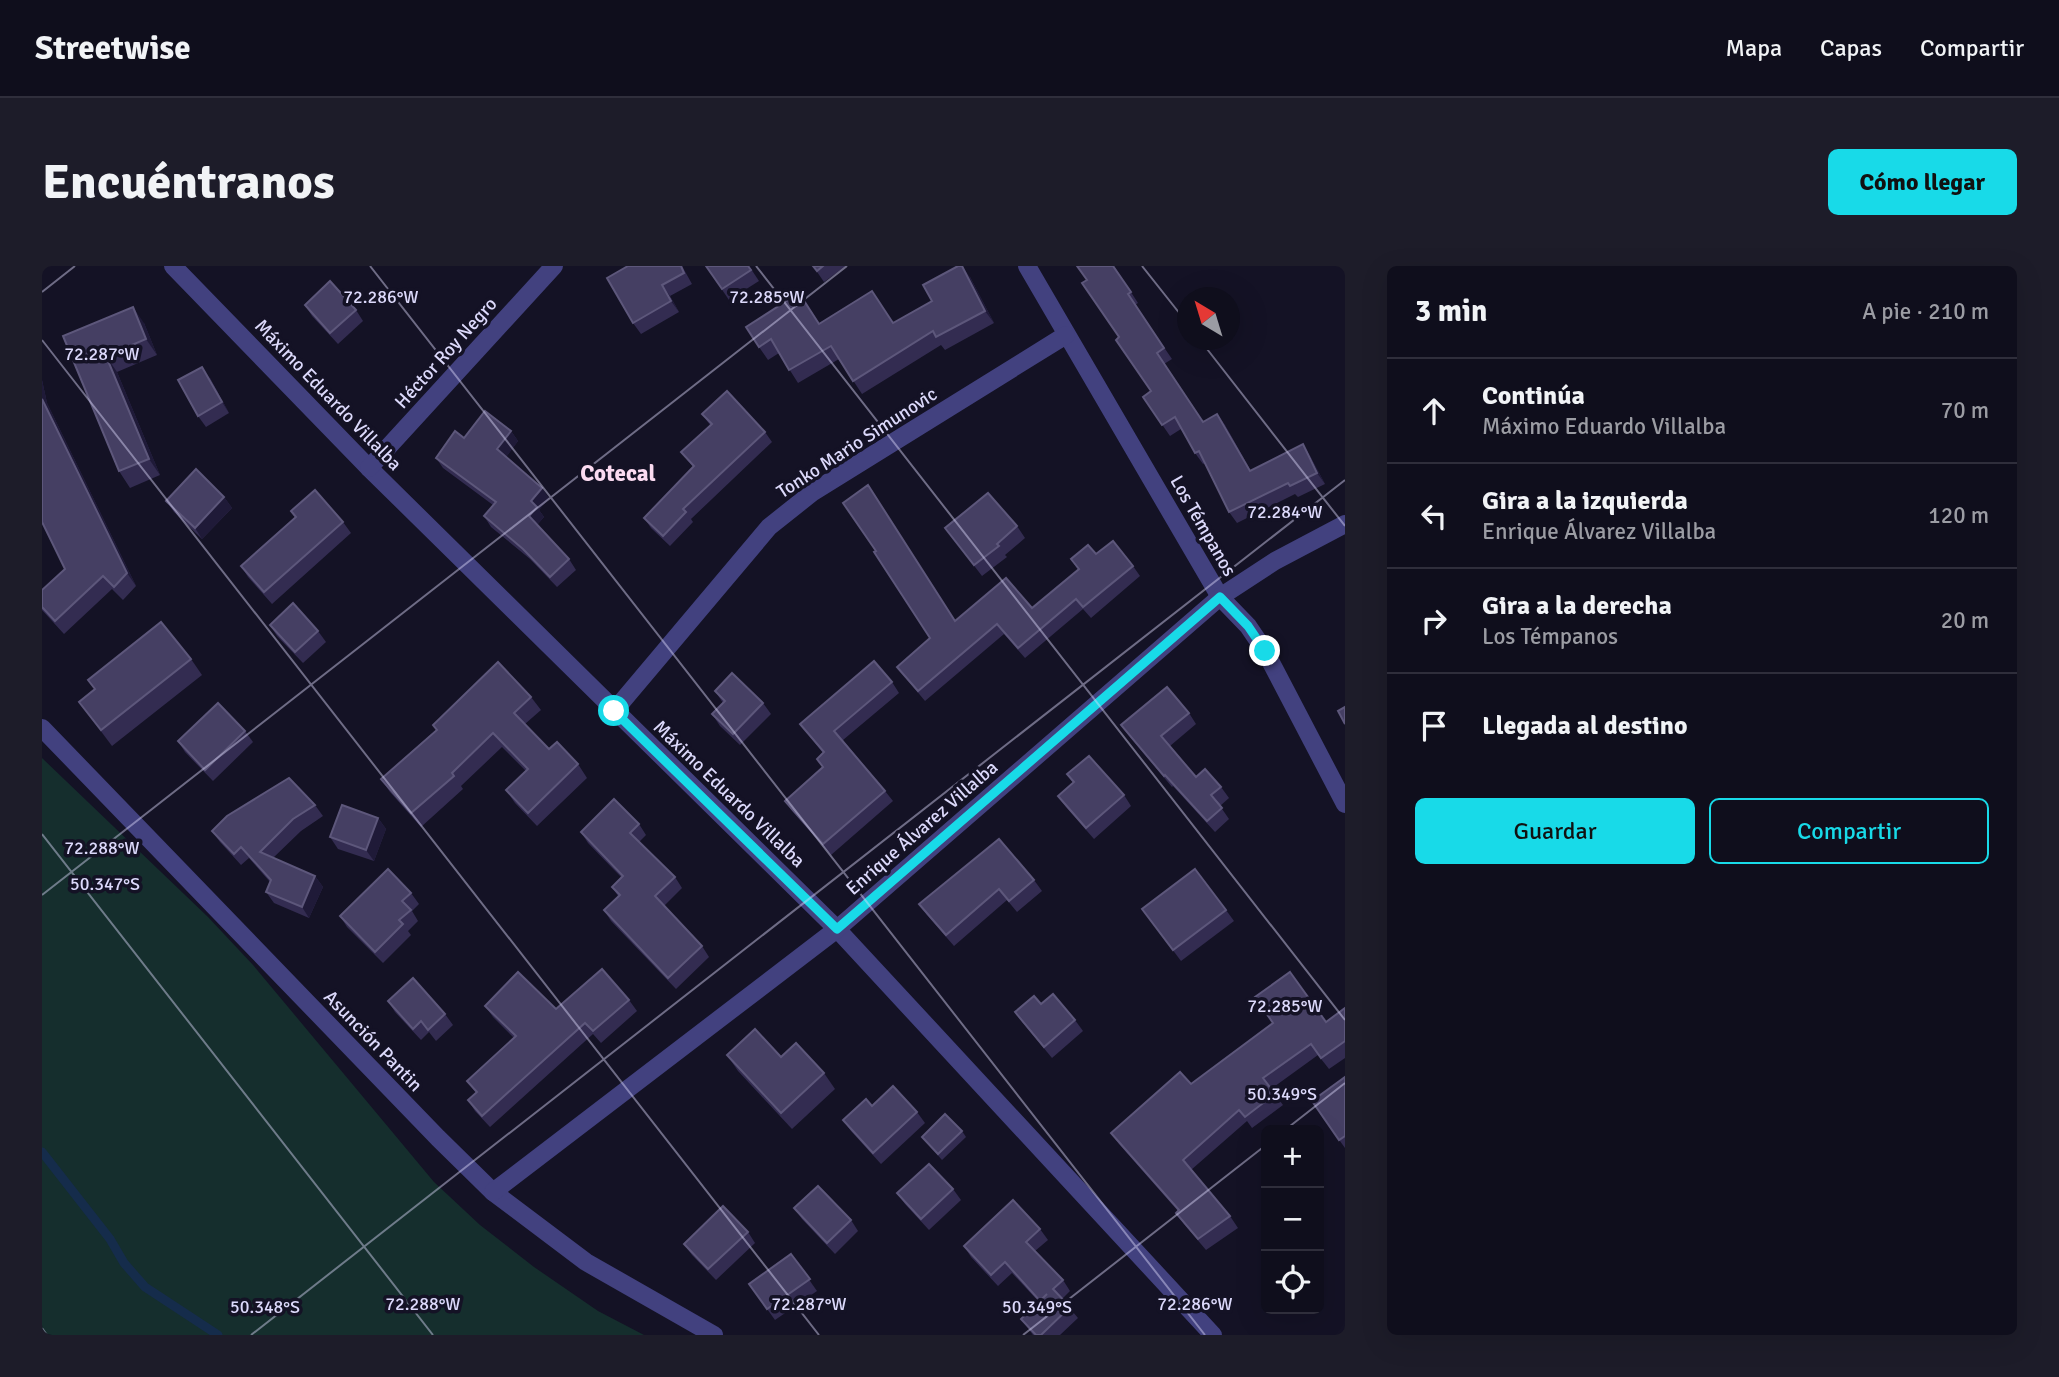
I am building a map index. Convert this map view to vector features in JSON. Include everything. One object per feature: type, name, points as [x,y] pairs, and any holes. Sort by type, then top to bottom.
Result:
[{"type":"street","name":"Máximo Eduardo Villalba","points":[[173,266],[369,468],[837,929],[1213,1335]]},
{"type":"street","name":"Héctor Roy Negro","points":[[369,468],[554,266]]},
{"type":"street","name":"Los Témpanos","points":[[1027,266],[1220,597],[1248,626],[1265,651],[1345,804]]},
{"type":"street","name":"Tonko Mario Simunovic","points":[[614,711],[769,527],[813,492],[1066,335]]},
{"type":"street","name":"Enrique Álvarez Villalba","points":[[493,1192],[837,929],[1220,597],[1275,561],[1345,524]]},
{"type":"street","name":"Asunción Pantin","points":[[42,728],[493,1192],[586,1262],[714,1335]]},
{"type":"green space","points":[[42,758],[208,917],[253,965],[434,1182],[480,1225],[534,1267],[598,1311],[644,1335],[42,1335]]},
{"type":"building","points":[[628,266],[681,266],[684,273],[662,285],[671,301],[633,323],[607,278]]},
{"type":"building","points":[[706,266],[748,266],[751,270],[722,289]]},
{"type":"building","points":[[962,266],[985,311],[936,337],[933,331],[853,381],[831,346],[789,370],[771,339],[759,347],[746,327],[799,293],[819,324],[872,291],[893,323],[932,301],[923,285]]},
{"type":"building","points":[[1077,266],[1113,266],[1164,348],[1157,353],[1203,422],[1217,414],[1250,471],[1303,444],[1317,473],[1290,486],[1288,483],[1229,512],[1199,451],[1195,453],[1175,417],[1162,425],[1143,397],[1151,391],[1116,340],[1119,337],[1082,283],[1087,280]]},
{"type":"building","points":[[330,281],[356,310],[330,333],[305,305]]},
{"type":"building","points":[[133,307],[146,339],[106,356],[149,459],[119,471],[63,336]]},
{"type":"building","points":[[202,367],[222,402],[198,416],[178,380]]},
{"type":"building","points":[[727,391],[765,432],[683,509],[686,512],[663,536],[644,518],[694,466],[681,452],[712,424],[702,414]]},
{"type":"building","points":[[42,399],[127,573],[114,587],[103,576],[55,621],[42,607],[42,590],[65,569],[42,522]]},
{"type":"building","points":[[485,411],[511,431],[497,449],[542,488],[531,501],[537,507],[529,516],[569,559],[550,577],[523,549],[484,516],[496,502],[436,458],[455,431],[464,438]]},
{"type":"building","points":[[196,469],[224,497],[195,528],[166,501]]},
{"type":"building","points":[[868,485],[955,621],[1006,578],[1032,608],[1079,569],[1071,559],[1088,545],[1096,554],[1113,541],[1133,566],[1083,607],[1076,599],[1018,648],[997,624],[918,691],[897,667],[930,638],[843,503]]},
{"type":"building","points":[[315,490],[343,522],[264,592],[241,566],[296,517],[291,511]]},
{"type":"building","points":[[988,493],[1017,526],[997,544],[999,546],[974,565],[945,528]]},
{"type":"building","points":[[293,603],[318,631],[295,652],[270,625]]},
{"type":"building","points":[[161,622],[191,659],[101,730],[79,702],[95,689],[88,680]]},
{"type":"building","points":[[874,661],[892,682],[834,731],[885,791],[823,844],[785,801],[823,767],[817,759],[824,752],[800,724]]},
{"type":"building","points":[[498,662],[531,697],[514,713],[549,749],[557,742],[578,764],[528,813],[506,790],[528,769],[493,733],[452,773],[454,776],[411,813],[381,779],[437,730],[433,725]]},
{"type":"building","points":[[732,673],[763,703],[733,734],[712,714],[725,701],[715,691]]},
{"type":"building","points":[[1167,687],[1189,713],[1161,736],[1196,777],[1205,769],[1221,787],[1211,795],[1222,808],[1207,821],[1121,725]]},
{"type":"building","points":[[218,703],[245,731],[205,770],[178,741]]},
{"type":"building","points":[[1345,707],[1345,724],[1338,711]]},
{"type":"building","points":[[1089,756],[1124,795],[1086,828],[1058,796],[1074,782],[1067,774]]},
{"type":"building","points":[[289,778],[315,805],[293,819],[260,852],[315,876],[302,907],[266,892],[271,880],[241,847],[234,854],[212,831],[227,816]]},
{"type":"building","points":[[614,799],[639,824],[630,833],[675,877],[655,896],[702,946],[668,978],[604,910],[620,895],[612,887],[623,876],[581,832]]},
{"type":"building","points":[[342,805],[378,818],[366,850],[330,837]]},
{"type":"building","points":[[999,839],[1034,880],[1009,901],[999,889],[946,935],[919,904]]},
{"type":"building","points":[[388,869],[411,893],[402,901],[411,910],[399,920],[403,924],[375,952],[340,916]]},
{"type":"building","points":[[1195,869],[1226,910],[1173,950],[1142,909]]},
{"type":"building","points":[[602,969],[629,1000],[593,1031],[585,1023],[482,1116],[468,1100],[477,1092],[467,1081],[516,1036],[485,1006],[518,972],[556,1009]]},
{"type":"building","points":[[1290,972],[1326,1022],[1345,1008],[1345,1041],[1321,1058],[1311,1044],[1263,1078],[1275,1094],[1245,1117],[1239,1110],[1183,1160],[1230,1216],[1198,1239],[1176,1213],[1179,1210],[1111,1133],[1180,1072],[1191,1084],[1273,1023],[1255,997]]},
{"type":"building","points":[[413,978],[445,1014],[428,1030],[421,1021],[413,1029],[388,1001]]},
{"type":"building","points":[[1053,994],[1075,1020],[1044,1047],[1015,1012],[1034,996],[1041,1004]]},
{"type":"building","points":[[755,1029],[781,1057],[796,1043],[824,1073],[781,1113],[727,1055]]},
{"type":"building","points":[[1345,1077],[1345,1136],[1339,1140],[1312,1101]]},
{"type":"building","points":[[893,1086],[917,1112],[873,1153],[843,1120],[866,1099],[872,1106]]},
{"type":"building","points":[[945,1114],[962,1131],[938,1154],[922,1137]]},
{"type":"building","points":[[929,1164],[953,1189],[921,1219],[897,1193]]},
{"type":"building","points":[[818,1186],[851,1220],[827,1243],[794,1208]]},
{"type":"building","points":[[1013,1200],[1040,1229],[1026,1242],[1063,1280],[1053,1289],[1070,1307],[1041,1335],[1036,1335],[1021,1319],[1040,1301],[1005,1262],[991,1275],[964,1246]]},
{"type":"building","points":[[723,1206],[748,1232],[708,1269],[684,1244]]},
{"type":"building","points":[[791,1254],[810,1279],[767,1309],[749,1284]]},
{"type":"waterway","points":[[42,1152],[110,1239],[124,1263],[145,1287],[218,1335]]},
{"type":"district","name":"Cotecal","points":[[618,473]]},
{"type":"route","points":[[614,711],[837,929],[1220,597],[1248,626],[1265,651]]}]
